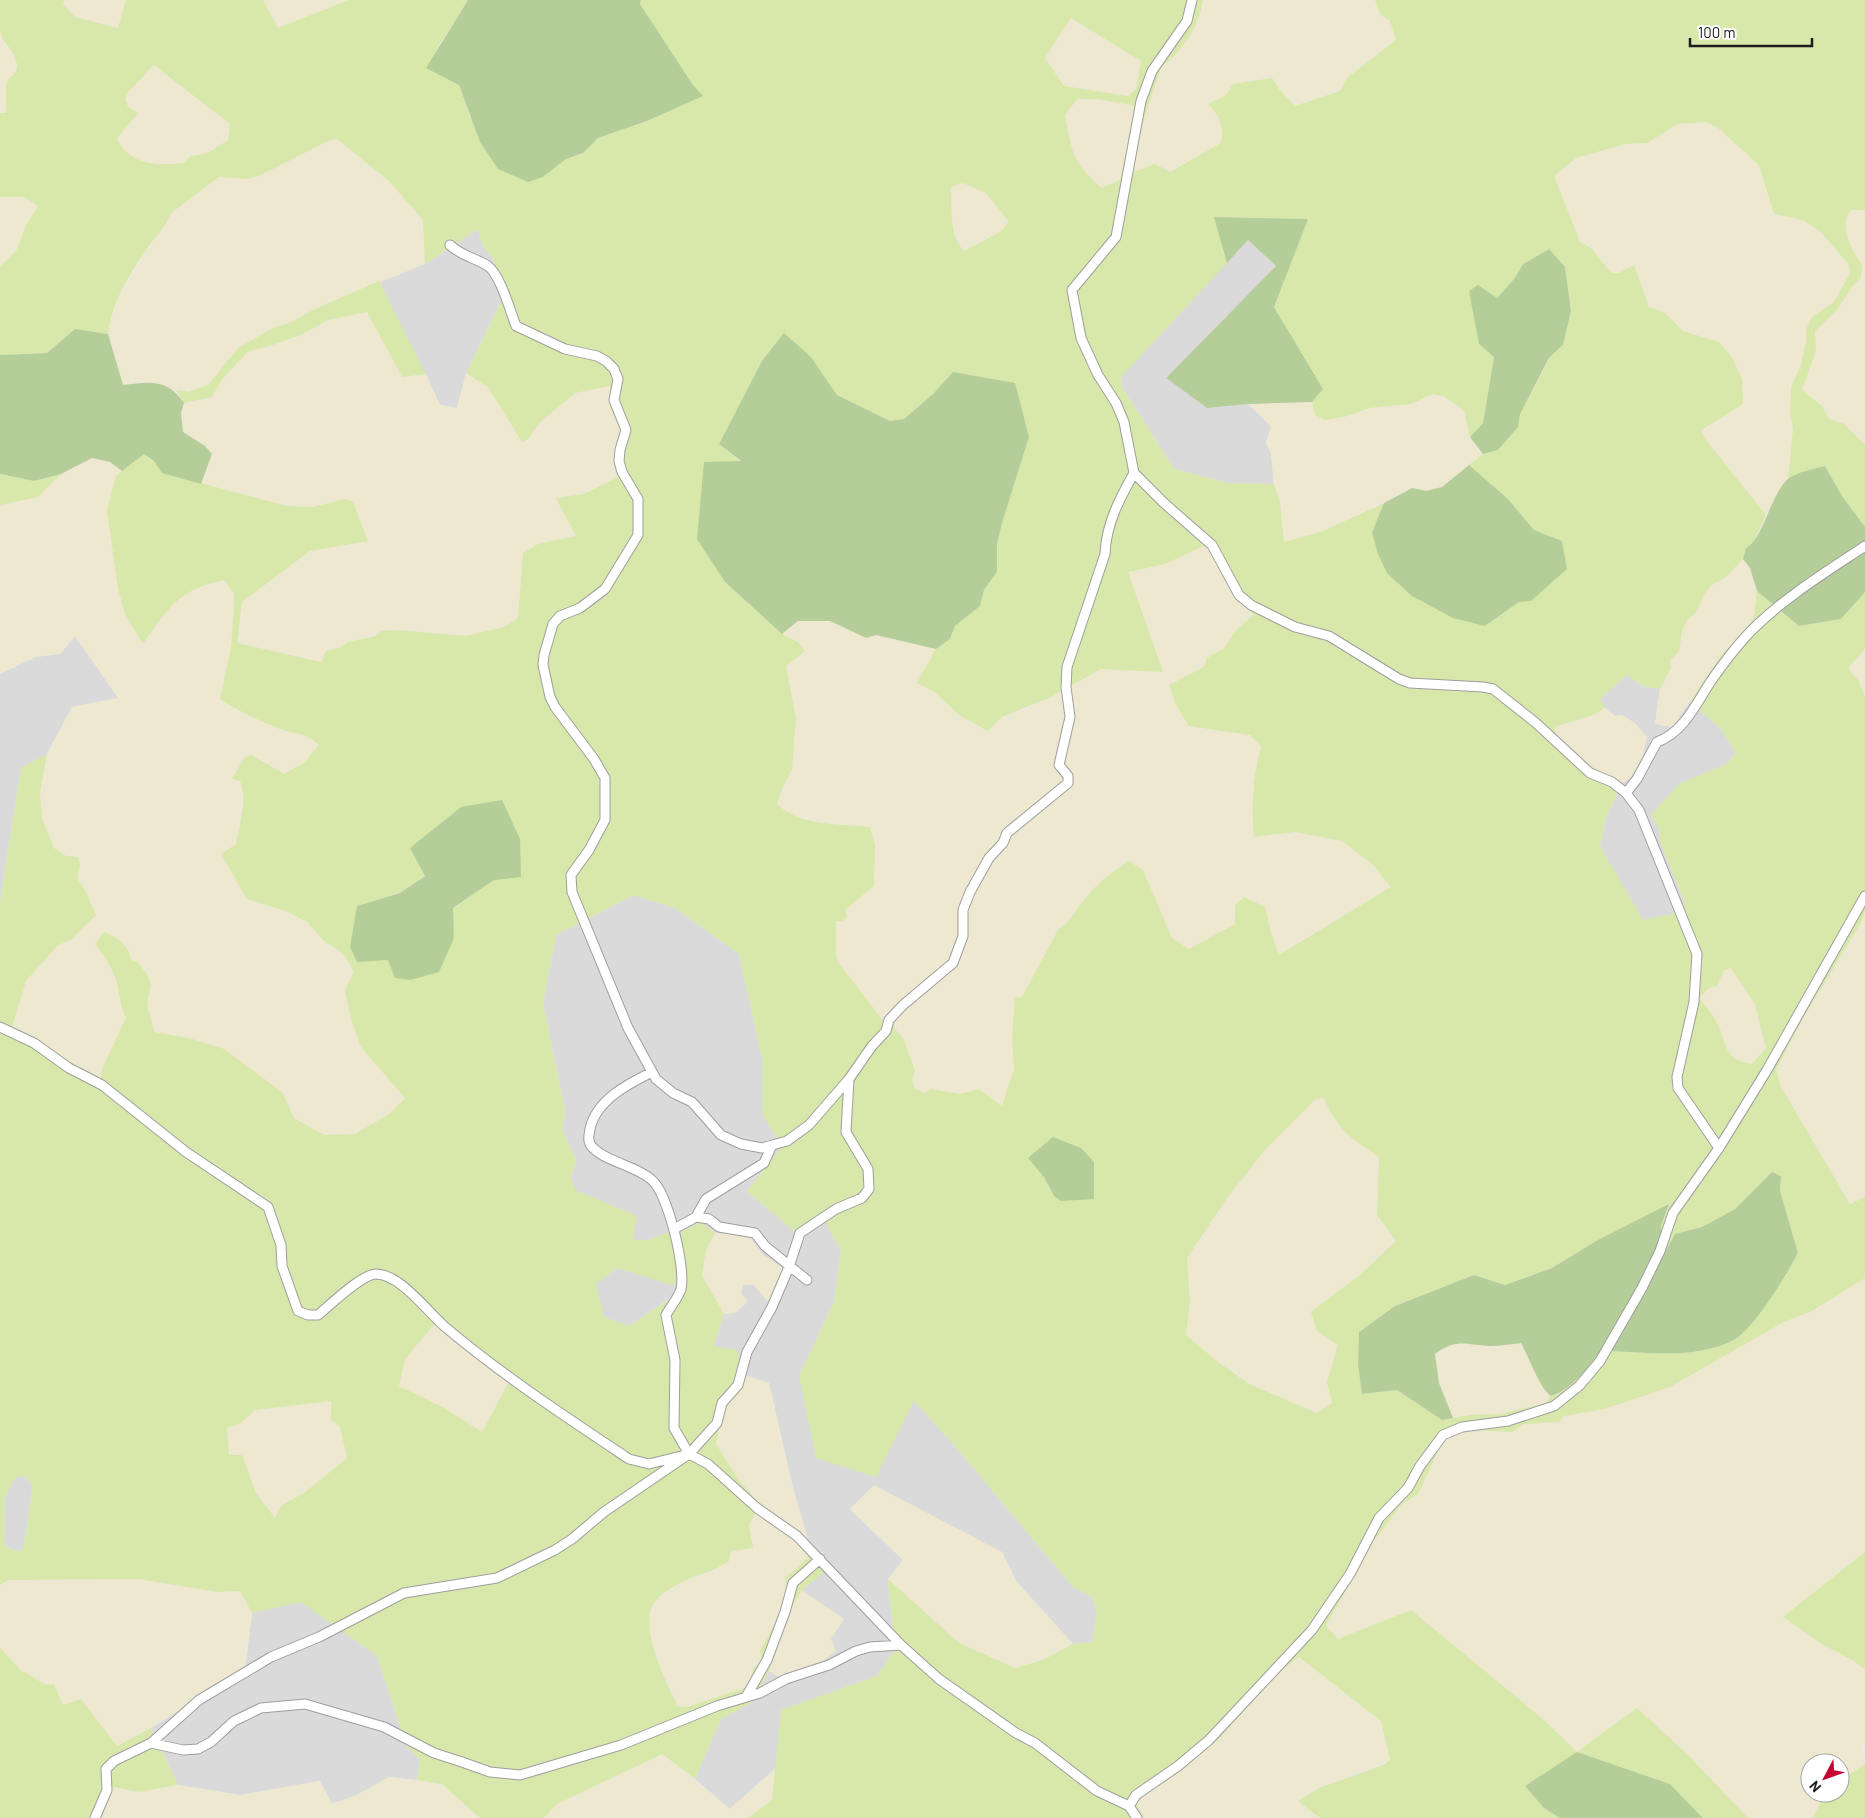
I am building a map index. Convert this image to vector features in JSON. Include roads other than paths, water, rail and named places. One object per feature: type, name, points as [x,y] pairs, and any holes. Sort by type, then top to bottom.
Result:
[{"type":"street","points":[[1192,0],[1187,21],[1152,71],[1142,101],[1116,237],[1072,290],[1081,338],[1098,375],[1116,403],[1124,422],[1134,472],[1164,503],[1212,546],[1239,595],[1251,605],[1295,626],[1330,636],[1399,679],[1410,683],[1493,689],[1555,740],[1590,773],[1612,782],[1626,793],[1639,810],[1697,954],[1694,1002],[1677,1077],[1678,1088],[1719,1148]]},
{"type":"street","points":[[450,245],[455,250],[489,267],[500,285],[516,326],[525,333],[565,349],[597,356],[614,369],[618,379],[614,400],[626,430],[619,461],[622,472],[638,499],[638,535],[605,589],[580,608],[560,616],[553,624],[548,633],[543,665],[550,697],[555,707],[594,759],[605,778],[605,820],[589,850],[571,875],[572,892],[628,1028],[656,1079],[673,1093],[692,1102],[721,1135],[741,1144],[762,1148],[798,1135],[849,1079],[872,1046],[886,1030],[889,1020],[953,963],[963,936],[964,910],[970,892],[989,858],[1003,842],[1007,833],[1068,783],[1068,776],[1059,765],[1070,717],[1066,687],[1068,667],[1105,554],[1105,540],[1116,506],[1134,472]]},
{"type":"street","points":[[1626,793],[1637,779],[1657,742],[1667,739],[1682,725],[1712,681],[1751,631],[1790,597],[1865,546]]},
{"type":"street","points":[[1129,1806],[1136,1795],[1178,1766],[1209,1740],[1312,1630],[1350,1574],[1379,1518],[1408,1488],[1420,1466],[1443,1435],[1462,1427],[1508,1421],[1554,1406],[1579,1386],[1600,1361],[1642,1288],[1660,1251],[1673,1213],[1719,1148],[1767,1070],[1865,896]]},
{"type":"street","points":[[0,1027],[34,1043],[68,1068],[102,1085],[186,1152],[268,1207],[280,1245],[282,1266],[298,1311],[308,1315],[318,1315],[368,1275],[385,1275],[404,1287],[444,1326],[508,1376],[629,1458],[649,1464],[689,1454]]},
{"type":"street","points":[[652,1072],[632,1082],[605,1102],[593,1116],[588,1138],[591,1146],[603,1155],[632,1167],[652,1179],[657,1185],[674,1229],[681,1289],[666,1315],[675,1360],[674,1428],[689,1454],[716,1470],[757,1508],[797,1536],[901,1646],[939,1679],[1016,1733],[1035,1743],[1097,1791],[1129,1806],[1137,1818]]},
{"type":"street","points":[[95,1818],[107,1790],[106,1769],[114,1761],[152,1743],[199,1700],[262,1662],[319,1637],[404,1593],[496,1578],[555,1550],[572,1539],[604,1512],[689,1454],[717,1423],[722,1403],[738,1385],[747,1352],[772,1307],[789,1267],[800,1233],[836,1209],[862,1198],[869,1188],[868,1169],[846,1132],[849,1079]]},
{"type":"street","points":[[674,1229],[696,1217],[706,1200],[764,1163],[772,1145]]},
{"type":"street","points":[[696,1217],[709,1219],[719,1227],[755,1234],[765,1246],[807,1280]]},
{"type":"street","points":[[746,1697],[767,1660],[785,1612],[793,1583],[820,1559]]},
{"type":"street","points":[[152,1743],[183,1750],[198,1749],[211,1742],[234,1721],[261,1708],[305,1704],[384,1727],[434,1753],[490,1772],[520,1776],[621,1746],[717,1706],[760,1693],[786,1679],[829,1665],[856,1651],[870,1647],[901,1646]]}]
